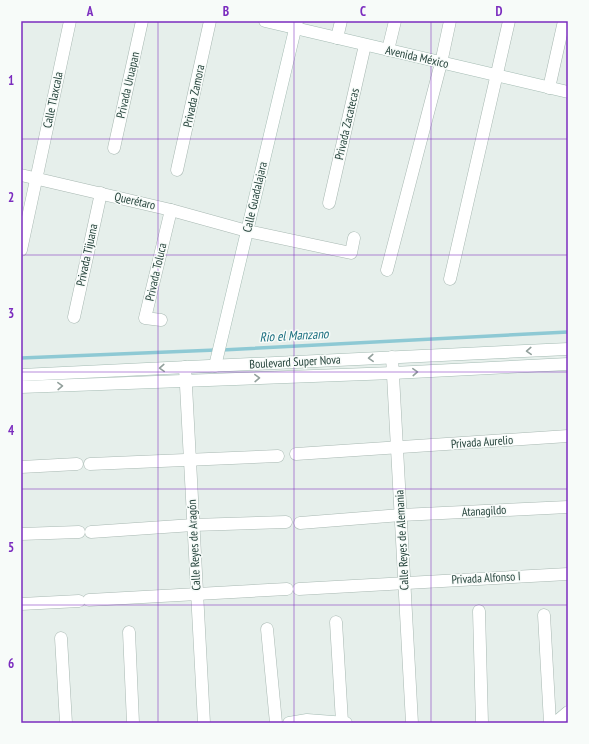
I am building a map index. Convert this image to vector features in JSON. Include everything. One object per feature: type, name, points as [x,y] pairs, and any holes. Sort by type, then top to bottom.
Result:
[{"type":"street","name":"Calle Tlaxcala","points":[[21,250],[70,21]]},
{"type":"street","name":"Privada Uruapan","points":[[114,148],[142,21]]},
{"type":"street","name":"Privada Zamora","points":[[177,170],[210,21]]},
{"type":"street","name":"Avenida México","points":[[265,21],[296,25],[365,45],[568,92]]},
{"type":"street","points":[[337,38],[341,21]]},
{"type":"street","points":[[388,50],[395,21]]},
{"type":"street","points":[[387,270],[441,63],[450,21]]},
{"type":"street","points":[[450,278],[508,21]]},
{"type":"street","points":[[549,88],[564,21]]},
{"type":"street","name":"Calle Guadalajara","points":[[216,363],[296,25]]},
{"type":"street","name":"Privada Zacatecas","points":[[329,203],[365,45]]},
{"type":"street","name":"Querétaro","points":[[21,175],[171,210],[247,231],[351,254],[354,238]]},
{"type":"street","name":"Privada Tijuana","points":[[74,318],[101,193]]},
{"type":"street","name":"Privada Toluca","points":[[161,320],[145,318],[171,210]]},
{"type":"street","name":"Boulevard Super Nova","points":[[21,375],[185,367],[216,363],[392,358],[568,349]]},
{"type":"street","name":"Calle Reyes de Alemania","points":[[392,358],[412,723]]},
{"type":"street","name":"Boulevard Super Nova","points":[[21,387],[393,373],[568,364]]},
{"type":"street","name":"Calle Reyes de Aragón","points":[[185,367],[204,723]]},
{"type":"street","name":"Privada Aurelio","points":[[296,454],[568,436]]},
{"type":"street","points":[[90,464],[278,456]]},
{"type":"street","points":[[21,467],[77,464]]},
{"type":"street","name":"Atanagildo","points":[[300,523],[401,515],[568,507]]},
{"type":"street","points":[[91,532],[193,525],[286,522]]},
{"type":"street","points":[[21,534],[79,532]]},
{"type":"street","name":"Privada Alfonso I","points":[[299,589],[568,574]]},
{"type":"street","points":[[21,604],[287,589]]},
{"type":"street","points":[[479,612],[482,723]]},
{"type":"street","points":[[544,615],[550,723]]},
{"type":"street","points":[[289,723],[307,720],[344,723],[336,622]]},
{"type":"street","points":[[267,629],[276,723]]},
{"type":"street","points":[[129,632],[133,723]]},
{"type":"street","points":[[61,638],[66,723]]},
{"type":"street","points":[[555,723],[568,712]]},
{"type":"waterway","name":"Rio el Manzano","points":[[222,350],[568,332]]},
{"type":"waterway","name":"Rio el Manzano","points":[[21,358],[216,350]]}]
